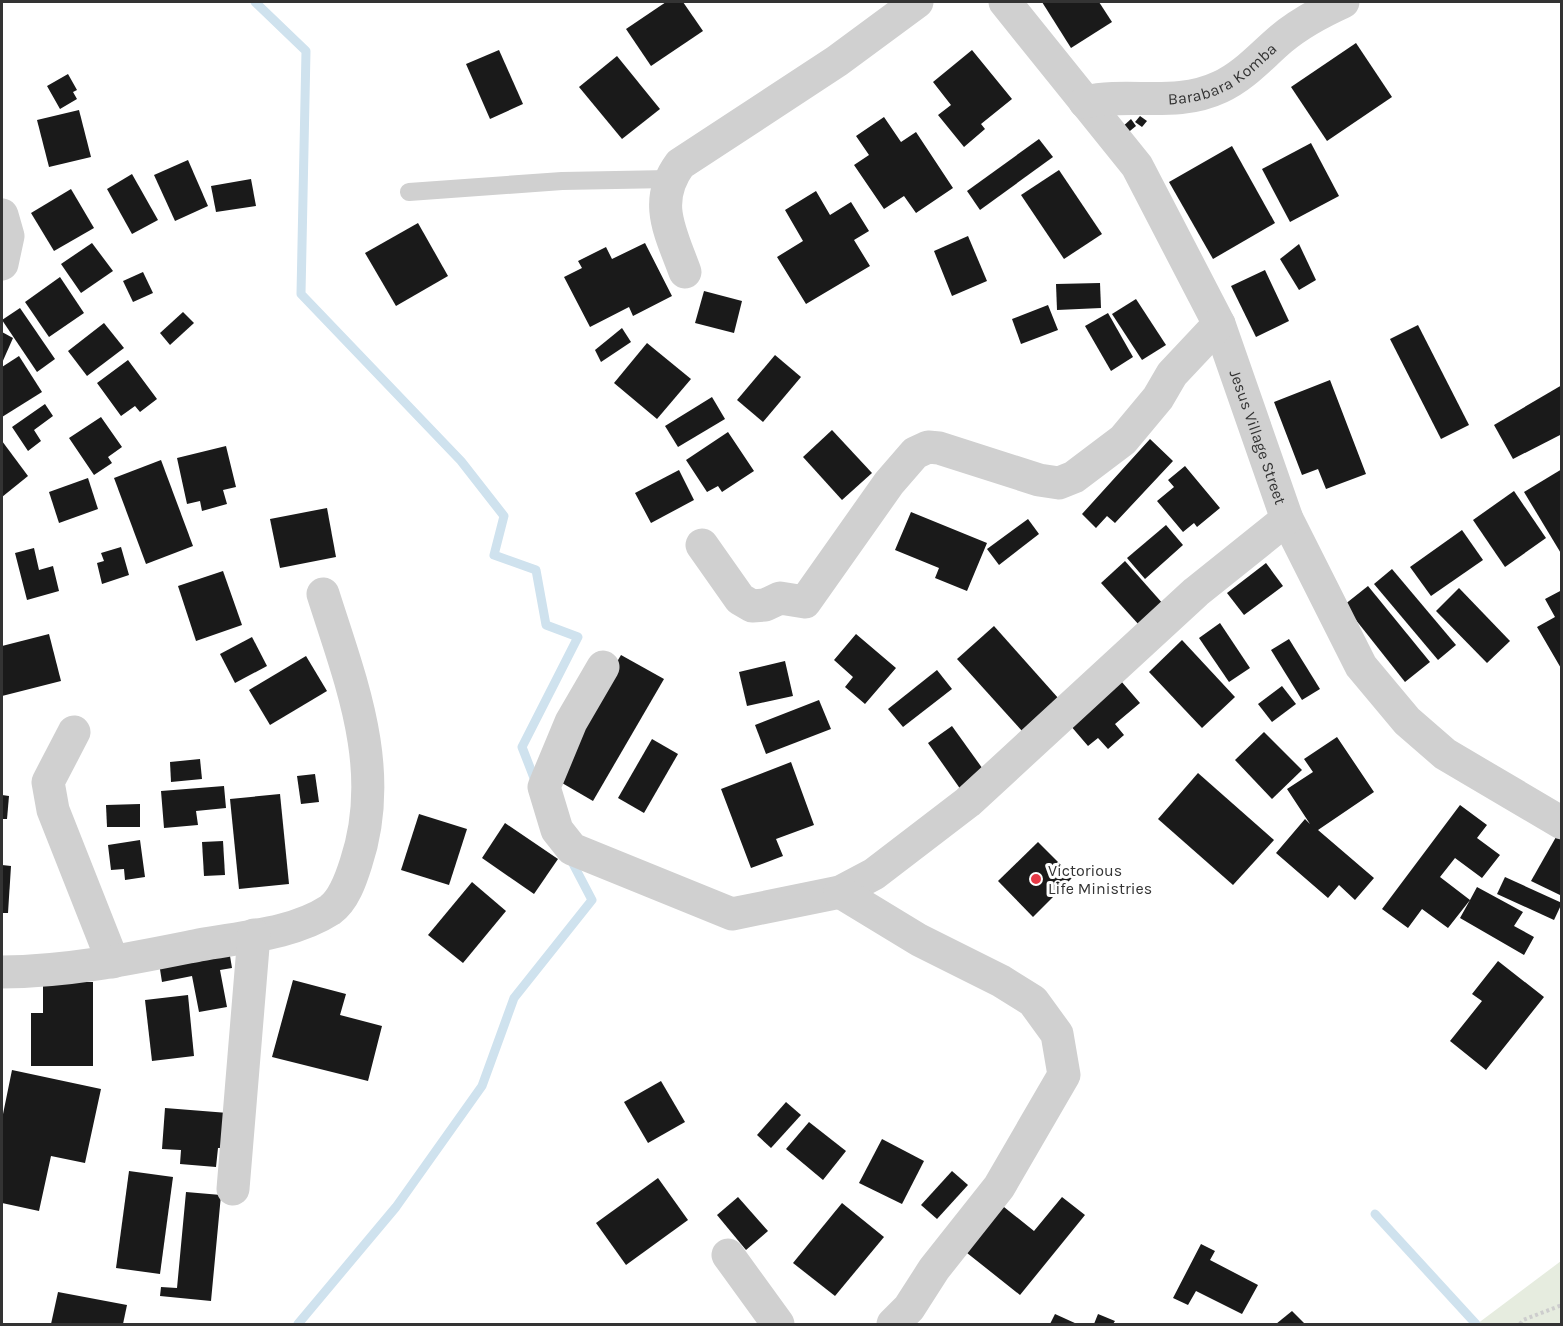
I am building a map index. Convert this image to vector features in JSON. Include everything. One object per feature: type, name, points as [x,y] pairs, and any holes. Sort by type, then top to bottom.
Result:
[{"type":"street","points":[[685,272],[666,219],[669,179],[680,164],[837,61],[917,2]]},
{"type":"street","name":"Jesus Village Street","points":[[1005,2],[1137,166],[1219,324],[1287,519],[1361,666],[1407,721],[1445,754],[1562,823]]},
{"type":"street","name":"Barabara Komba","points":[[1085,102],[1106,97],[1187,98],[1221,87],[1251,68],[1281,39],[1313,16],[1344,2]]},
{"type":"street","points":[[2,215],[8,236],[2,264]]},
{"type":"street","points":[[702,545],[740,599],[752,606],[765,605],[780,598],[805,602],[889,483],[915,453],[928,447],[939,448],[1039,480],[1059,483],[1074,477],[1123,440],[1158,398],[1172,374],[1219,324]]},
{"type":"street","points":[[603,667],[572,722],[544,787],[557,830],[572,849],[732,914],[840,892],[874,874],[968,802],[1196,592],[1287,519]]},
{"type":"street","points":[[2,972],[113,962],[254,935],[311,921],[332,908],[344,893],[362,845],[369,809],[364,726],[322,594]]},
{"type":"street","points":[[74,732],[48,782],[51,800],[113,962]]},
{"type":"street","points":[[840,892],[919,940],[1001,981],[1033,1001],[1057,1034],[1064,1075],[999,1187],[934,1269],[909,1308],[893,1324]]},
{"type":"street","points":[[233,1189],[254,935]]},
{"type":"street","points":[[728,1255],[778,1324]]},
{"type":"lane","points":[[409,192],[562,181],[669,179]]},
{"type":"path","points":[[1520,1324],[1523,1320],[1562,1305]]},
{"type":"shaded area","points":[[1561,1261],[1561,1324],[1477,1324]]},
{"type":"building","points":[[666,2],[683,2],[703,31],[651,66],[626,29]]},
{"type":"building","points":[[1042,2],[1099,2],[1112,22],[1071,48]]},
{"type":"building","points":[[1356,43],[1392,97],[1327,141],[1291,87]]},
{"type":"building","points":[[499,50],[523,104],[490,119],[466,64]]},
{"type":"building","points":[[972,50],[1012,99],[981,124],[985,129],[964,147],[938,115],[951,105],[933,82]]},
{"type":"building","points":[[617,56],[660,109],[622,139],[579,87]]},
{"type":"building","points":[[68,74],[77,90],[73,92],[77,99],[60,109],[47,86]]},
{"type":"building","points":[[79,110],[91,157],[49,167],[37,120]]},
{"type":"building","points":[[1140,116],[1147,121],[1142,127],[1135,122]]},
{"type":"building","points":[[884,117],[901,142],[916,132],[953,188],[916,213],[904,196],[884,209],[854,165],[869,155],[856,136]]},
{"type":"building","points":[[1131,119],[1136,126],[1125,135],[1120,129]]},
{"type":"building","points":[[1039,139],[1053,157],[980,210],[967,191]]},
{"type":"building","points":[[1311,143],[1339,196],[1290,222],[1262,169]]},
{"type":"building","points":[[1232,146],[1275,223],[1213,259],[1169,182]]},
{"type":"building","points":[[188,160],[208,206],[175,221],[154,175]]},
{"type":"building","points":[[1059,170],[1102,234],[1064,259],[1021,195]]},
{"type":"building","points":[[132,174],[158,220],[132,234],[107,189]]},
{"type":"building","points":[[251,179],[256,206],[216,212],[211,186]]},
{"type":"building","points":[[71,189],[94,228],[54,251],[31,213]]},
{"type":"building","points":[[816,191],[830,215],[851,202],[869,231],[854,240],[870,266],[806,304],[777,257],[803,241],[785,210]]},
{"type":"building","points":[[418,223],[448,276],[396,306],[365,253]]},
{"type":"building","points":[[968,236],[987,281],[952,296],[934,251]]},
{"type":"building","points":[[92,243],[113,271],[81,293],[61,264]]},
{"type":"building","points":[[645,243],[672,296],[633,316],[629,307],[590,327],[564,277],[582,268],[578,261],[606,247],[612,259]]},
{"type":"building","points":[[1299,244],[1316,280],[1299,290],[1280,259]]},
{"type":"building","points":[[1265,270],[1289,321],[1256,337],[1231,286]]},
{"type":"building","points":[[143,272],[153,293],[133,302],[123,281]]},
{"type":"building","points":[[60,277],[84,313],[49,337],[25,302]]},
{"type":"building","points":[[1100,283],[1101,308],[1057,310],[1056,284]]},
{"type":"building","points":[[704,291],[742,301],[734,333],[695,323]]},
{"type":"building","points":[[1136,299],[1166,345],[1142,360],[1112,314]]},
{"type":"building","points":[[1048,305],[1058,330],[1021,344],[1012,319]]},
{"type":"building","points":[[20,308],[55,359],[37,372],[2,320]]},
{"type":"building","points":[[183,312],[194,323],[170,345],[160,333]]},
{"type":"building","points":[[1108,313],[1133,357],[1111,371],[1085,326]]},
{"type":"building","points":[[104,323],[124,348],[87,376],[68,351]]},
{"type":"building","points":[[1418,325],[1469,425],[1441,439],[1390,339]]},
{"type":"building","points":[[622,328],[631,342],[601,362],[595,350]]},
{"type":"building","points":[[2,332],[13,338],[2,363]]},
{"type":"building","points":[[647,343],[691,379],[657,419],[614,383]]},
{"type":"building","points":[[775,355],[801,377],[763,422],[737,400]]},
{"type":"building","points":[[19,356],[42,392],[2,417],[2,367]]},
{"type":"building","points":[[128,360],[157,399],[140,412],[135,406],[121,416],[97,383]]},
{"type":"building","points":[[1330,380],[1366,474],[1326,489],[1318,469],[1302,475],[1274,402]]},
{"type":"building","points":[[1562,385],[1562,434],[1513,459],[1494,425]]},
{"type":"building","points":[[712,397],[725,419],[678,447],[665,426]]},
{"type":"building","points":[[45,404],[53,416],[34,430],[41,441],[28,451],[12,427]]},
{"type":"building","points":[[101,417],[122,447],[108,457],[112,463],[94,475],[69,438]]},
{"type":"building","points":[[832,430],[872,473],[842,500],[803,457]]},
{"type":"building","points":[[728,432],[754,471],[722,492],[718,486],[707,492],[686,460]]},
{"type":"building","points":[[1150,439],[1173,461],[1115,523],[1107,516],[1096,528],[1082,514]]},
{"type":"building","points":[[2,441],[28,476],[2,497]]},
{"type":"building","points":[[226,446],[236,487],[223,490],[227,504],[202,511],[200,501],[187,504],[177,458]]},
{"type":"building","points":[[161,460],[193,546],[146,564],[114,478]]},
{"type":"building","points":[[1185,466],[1220,508],[1197,527],[1194,523],[1183,532],[1157,501],[1174,487],[1168,480]]},
{"type":"building","points":[[1562,469],[1562,555],[1524,492]]},
{"type":"building","points":[[679,470],[694,500],[651,523],[635,493]]},
{"type":"building","points":[[88,478],[98,509],[59,523],[49,492]]},
{"type":"building","points":[[1514,491],[1546,538],[1505,567],[1473,520]]},
{"type":"building","points":[[327,508],[336,557],[280,568],[270,519]]},
{"type":"building","points":[[911,512],[987,543],[967,591],[935,578],[939,568],[895,550]]},
{"type":"building","points":[[1028,519],[1039,534],[999,565],[987,549]]},
{"type":"building","points":[[1166,525],[1183,545],[1145,579],[1127,558]]},
{"type":"building","points":[[1462,530],[1483,560],[1431,596],[1410,567]]},
{"type":"building","points":[[121,547],[129,575],[102,584],[97,563],[104,561],[101,553]]},
{"type":"building","points":[[34,548],[39,570],[53,566],[59,591],[27,600],[15,553]]},
{"type":"building","points":[[1125,561],[1164,605],[1140,626],[1101,583]]},
{"type":"building","points":[[1266,563],[1283,586],[1244,615],[1227,593]]},
{"type":"building","points":[[1392,569],[1456,645],[1438,660],[1374,584]]},
{"type":"building","points":[[223,571],[242,625],[196,641],[178,586]]},
{"type":"building","points":[[1368,586],[1430,662],[1405,682],[1344,605]]},
{"type":"building","points":[[1459,588],[1510,641],[1487,663],[1436,611]]},
{"type":"building","points":[[1562,590],[1562,670],[1537,627],[1555,617],[1545,599]]},
{"type":"building","points":[[1220,623],[1250,668],[1229,682],[1199,638]]},
{"type":"building","points":[[994,626],[1059,699],[1022,731],[957,659]]},
{"type":"building","points":[[49,634],[61,681],[2,696],[2,646]]},
{"type":"building","points":[[856,634],[896,668],[865,704],[845,687],[853,677],[834,660]]},
{"type":"building","points":[[252,637],[267,666],[235,683],[220,654]]},
{"type":"building","points":[[1289,639],[1320,689],[1302,700],[1271,650]]},
{"type":"building","points":[[1182,640],[1235,697],[1202,728],[1149,672]]},
{"type":"building","points":[[621,655],[664,679],[593,801],[550,776]]},
{"type":"building","points":[[306,656],[327,691],[270,725],[249,690]]},
{"type":"building","points":[[785,661],[793,696],[747,706],[739,672]]},
{"type":"building","points":[[937,670],[952,689],[903,727],[888,709]]},
{"type":"building","points":[[1121,681],[1140,703],[1115,724],[1124,735],[1108,749],[1098,738],[1088,746],[1070,725]]},
{"type":"building","points":[[1282,686],[1296,704],[1272,722],[1258,704]]},
{"type":"building","points":[[819,700],[831,729],[766,754],[755,725]]},
{"type":"building","points":[[952,726],[985,772],[961,790],[928,743]]},
{"type":"building","points":[[1264,732],[1302,770],[1272,799],[1235,760]]},
{"type":"building","points":[[1337,737],[1374,792],[1318,830],[1374,878],[1355,900],[1339,885],[1328,898],[1276,853],[1305,819],[1310,824],[1287,789],[1313,772],[1304,759]]},
{"type":"building","points":[[652,739],[678,754],[644,813],[618,798]]},
{"type":"building","points":[[200,759],[202,779],[171,782],[170,762]]},
{"type":"building","points":[[791,762],[814,825],[776,839],[783,856],[751,868],[721,789]]},
{"type":"building","points":[[1198,773],[1274,840],[1233,885],[1158,819]]},
{"type":"building","points":[[315,774],[319,802],[301,804],[297,776]]},
{"type":"building","points":[[224,786],[226,808],[196,811],[198,825],[164,828],[161,791]]},
{"type":"building","points":[[280,794],[289,884],[239,889],[230,799]]},
{"type":"building","points":[[2,795],[9,796],[7,819],[2,819]]},
{"type":"building","points":[[140,804],[140,827],[107,827],[106,805]]},
{"type":"building","points":[[1460,805],[1487,825],[1477,838],[1500,855],[1482,878],[1455,858],[1440,877],[1470,900],[1448,928],[1422,909],[1408,928],[1382,909]]},
{"type":"building","points":[[419,814],[467,829],[449,885],[401,870]]},
{"type":"building","points":[[505,823],[558,859],[534,894],[482,858]]},
{"type":"building","points":[[1560,830],[1562,831],[1562,896],[1531,881]]},
{"type":"building","points":[[140,840],[145,877],[125,880],[124,869],[111,870],[108,845]]},
{"type":"building","points":[[223,841],[225,875],[204,876],[202,842]]},
{"type":"building","points":[[1038,842],[1073,877],[1033,917],[998,881]]},
{"type":"building","points":[[2,865],[11,866],[8,913],[2,913]]},
{"type":"building","points":[[1505,877],[1562,903],[1554,920],[1497,894]]},
{"type":"building","points":[[472,882],[506,911],[463,963],[428,935]]},
{"type":"building","points":[[1477,887],[1523,912],[1514,926],[1534,937],[1524,955],[1460,918]]},
{"type":"building","points":[[229,950],[232,968],[220,970],[227,1007],[199,1012],[192,976],[162,982],[159,963]]},
{"type":"building","points":[[1498,961],[1544,997],[1486,1070],[1450,1041],[1482,1001],[1472,994]]},
{"type":"building","points":[[293,980],[346,994],[340,1015],[382,1026],[368,1081],[272,1057]]},
{"type":"building","points":[[43,982],[93,982],[93,1066],[31,1066],[31,1013],[43,1013]]},
{"type":"building","points":[[188,995],[194,1056],[152,1061],[145,1000]]},
{"type":"building","points":[[12,1070],[101,1089],[85,1163],[51,1156],[39,1211],[2,1203],[2,1119]]},
{"type":"building","points":[[661,1081],[685,1122],[648,1143],[624,1102]]},
{"type":"building","points":[[786,1102],[801,1115],[771,1148],[757,1135]]},
{"type":"building","points":[[165,1108],[228,1113],[225,1148],[218,1148],[216,1167],[180,1164],[181,1150],[162,1149]]},
{"type":"building","points":[[809,1122],[846,1151],[823,1180],[786,1149]]},
{"type":"building","points":[[882,1139],[924,1161],[902,1204],[859,1183]]},
{"type":"building","points":[[129,1171],[173,1177],[160,1274],[116,1268]]},
{"type":"building","points":[[952,1171],[968,1185],[937,1219],[921,1205]]},
{"type":"building","points":[[658,1178],[688,1220],[626,1265],[596,1223]]},
{"type":"building","points":[[186,1192],[221,1195],[211,1301],[160,1296],[161,1287],[177,1288]]},
{"type":"building","points":[[738,1197],[768,1231],[746,1250],[717,1215]]},
{"type":"building","points":[[1062,1197],[1085,1215],[1020,1295],[962,1249],[999,1203],[1034,1231]]},
{"type":"building","points":[[842,1203],[884,1237],[835,1296],[793,1263]]},
{"type":"building","points":[[1201,1244],[1215,1251],[1210,1260],[1258,1285],[1242,1314],[1196,1291],[1188,1305],[1173,1298]]},
{"type":"building","points":[[58,1292],[127,1305],[123,1324],[51,1324]]},
{"type":"building","points":[[1292,1311],[1305,1324],[1276,1324]]},
{"type":"building","points":[[1055,1314],[1077,1324],[1050,1324]]},
{"type":"building","points":[[1098,1314],[1115,1321],[1113,1324],[1094,1324]]},
{"type":"waterway","points":[[255,2],[306,51],[301,294],[461,461],[504,516],[494,555],[536,570],[546,625],[578,637],[522,747],[536,783]]},
{"type":"waterway","points":[[298,1324],[396,1207],[482,1086],[514,998],[592,900],[570,858]]},
{"type":"waterway","points":[[1375,1214],[1476,1324]]},
{"type":"place","name":"Victorious Life Ministries","points":[[1036,879]]}]
